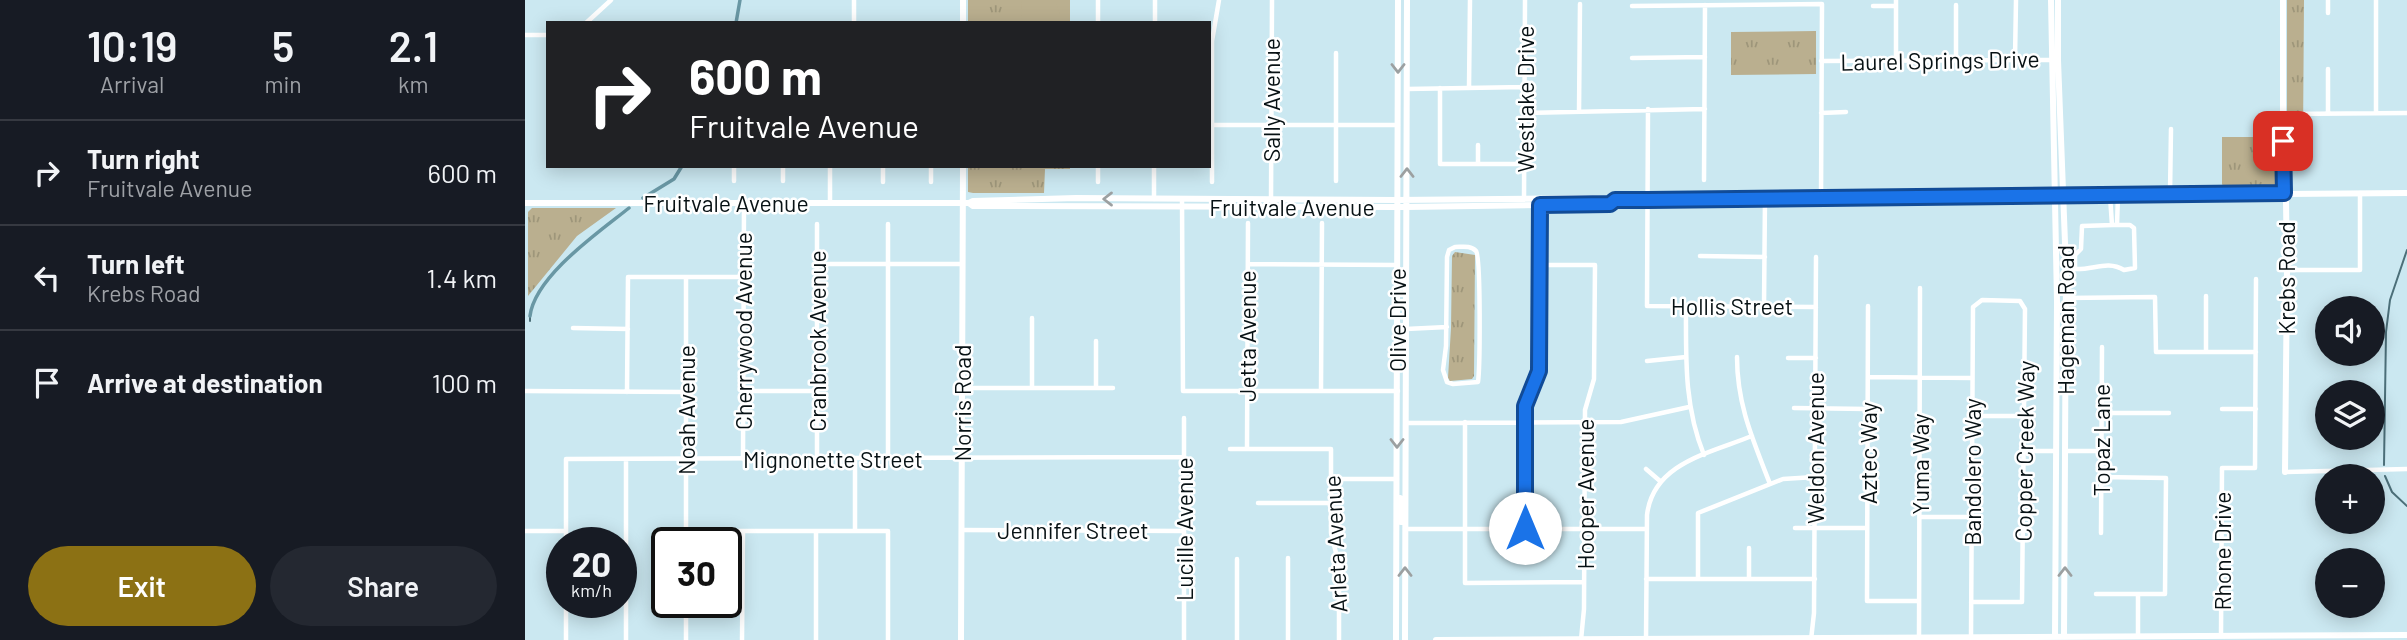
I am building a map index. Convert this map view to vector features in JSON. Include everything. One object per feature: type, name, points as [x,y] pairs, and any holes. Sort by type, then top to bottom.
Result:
[{"type":"main road","points":[[963,0],[963,21]]},
{"type":"main road","name":"Olive Drive","points":[[1396,640],[1398,0]]},
{"type":"main road","name":"Olive Drive","points":[[1405,640],[1407,0]]},
{"type":"main road","name":"Hageman Road","points":[[2051,0],[2064,196],[2064,638]]},
{"type":"main road","name":"Hageman Road","points":[[2055,638],[2057,254],[2052,105],[2058,0]]},
{"type":"main road","name":"Krebs Road","points":[[2283,0],[2287,270],[2285,472]]},
{"type":"main road","points":[[2052,105],[2055,109],[2055,129],[2061,143]]},
{"type":"main road","name":"Norris Road","points":[[961,640],[963,264],[966,203],[963,168]]},
{"type":"main road","name":"Fruitvale Avenue","points":[[1057,203],[1397,204],[1524,198],[1648,200],[2407,193]]},
{"type":"main road","points":[[1540,205],[1559,198]]},
{"type":"main road","name":"Fruitvale Avenue","points":[[525,203],[829,202],[966,203],[973,206],[1154,199],[1183,203],[1271,200],[1397,204]]},
{"type":"main road","name":"Fruitvale Avenue","points":[[1406,203],[1610,204],[1615,200]]},
{"type":"main road","points":[[2057,254],[2061,295],[2066,298]]},
{"type":"main road","points":[[1398,300],[1402,325],[1406,328]]},
{"type":"main road","points":[[1398,391],[1406,423]]},
{"type":"main road","points":[[2057,412],[2060,419],[2061,446],[2065,451]]},
{"type":"main road","points":[[2057,451],[2061,456],[2060,486],[2065,495]]},
{"type":"main road","points":[[1397,493],[1401,498],[1401,526],[1405,529]]},
{"type":"main road","points":[[1436,640],[2407,635]]},
{"type":"street","points":[[588,21],[611,0]]},
{"type":"street","points":[[853,21],[854,0]]},
{"type":"street","points":[[1098,0],[1098,21]]},
{"type":"street","points":[[1155,0],[1155,21]]},
{"type":"street","points":[[1211,83],[1212,41],[1219,0]]},
{"type":"street","name":"Sally Avenue","points":[[1271,200],[1272,0]]},
{"type":"street","points":[[1469,88],[1470,0]]},
{"type":"street","name":"Westlake Drive","points":[[1524,198],[1525,0]]},
{"type":"street","points":[[2015,59],[2016,0]]},
{"type":"street","points":[[2328,0],[2328,13]]},
{"type":"street","points":[[2376,0],[2376,113]]},
{"type":"street","points":[[1873,6],[1896,3],[1896,61]]},
{"type":"street","points":[[1579,112],[1580,4]]},
{"type":"street","points":[[1632,6],[1822,4],[1821,198]]},
{"type":"street","points":[[1704,180],[1705,5]]},
{"type":"street","points":[[1956,5],[1956,60]]},
{"type":"street","points":[[525,35],[546,35]]},
{"type":"street","points":[[1336,53],[1336,181]]},
{"type":"street","points":[[1632,58],[1705,57]]},
{"type":"street","name":"Laurel Springs Drive","points":[[1821,61],[2054,60]]},
{"type":"street","points":[[2328,69],[2328,113]]},
{"type":"street","points":[[1440,88],[1440,164],[1524,164]]},
{"type":"street","points":[[1407,89],[1525,88]]},
{"type":"street","points":[[1648,109],[1648,200]]},
{"type":"street","points":[[1525,113],[1705,109]]},
{"type":"street","points":[[1821,113],[1846,112]]},
{"type":"street","points":[[2284,114],[2407,113]]},
{"type":"street","points":[[1211,125],[1398,125]]},
{"type":"street","points":[[2170,194],[2171,129]]},
{"type":"street","points":[[1478,145],[1478,164]]},
{"type":"street","points":[[1211,153],[1212,181]]},
{"type":"street","points":[[734,168],[734,181]]},
{"type":"street","points":[[783,168],[783,181]]},
{"type":"street","points":[[829,168],[829,202]]},
{"type":"street","points":[[883,168],[883,182]]},
{"type":"street","points":[[931,168],[931,182]]},
{"type":"street","points":[[1098,168],[1098,181]]},
{"type":"street","points":[[1154,168],[1154,199]]},
{"type":"street","points":[[2287,270],[2360,270],[2360,193]]},
{"type":"street","points":[[2114,195],[2114,225]]},
{"type":"street","points":[[1764,306],[1765,198]]},
{"type":"street","name":"Hollis Street","points":[[1648,200],[1647,306],[1816,306]]},
{"type":"street","name":"Cherrywood Avenue","points":[[743,459],[744,202]]},
{"type":"street","points":[[1183,203],[1182,391],[1398,391]]},
{"type":"street","points":[[1525,528],[1525,422],[1527,400],[1539,371],[1540,205]]},
{"type":"street","name":"Cranbrook Avenue","points":[[817,223],[817,459]]},
{"type":"street","points":[[888,223],[888,459]]},
{"type":"street","name":"Jetta Avenue","points":[[1247,449],[1248,223]]},
{"type":"street","points":[[1321,390],[1322,223]]},
{"type":"street","points":[[2114,225],[2130,225],[2134,228],[2135,268],[2124,270],[2116,265],[2100,265],[2093,269],[2075,269],[2075,255],[2081,249],[2082,226],[2114,225]]},
{"type":"street","points":[[1455,247],[1471,247],[1477,251],[1479,258],[1478,299],[1481,331],[1478,382],[1447,382],[1443,370],[1447,327],[1449,250],[1455,247]]},
{"type":"street","points":[[1700,256],[1765,257]]},
{"type":"street","name":"Weldon Avenue","points":[[1811,639],[1815,579],[1816,257]]},
{"type":"street","points":[[817,264],[963,264]]},
{"type":"street","points":[[1248,264],[1397,265]]},
{"type":"street","name":"Hooper Avenue","points":[[1539,265],[1595,265],[1594,379],[1586,404],[1585,422],[1581,639]]},
{"type":"street","points":[[627,391],[628,277],[743,277]]},
{"type":"street","name":"Noah Avenue","points":[[686,277],[686,527]]},
{"type":"street","points":[[2223,409],[2256,410],[2256,279]]},
{"type":"street","name":"Yuma Way","points":[[1919,638],[1920,288]]},
{"type":"street","points":[[2206,296],[2206,352]]},
{"type":"street","points":[[2066,298],[2155,297],[2156,352],[2256,352]]},
{"type":"street","name":"Copper Creek Way","points":[[1971,601],[2022,601],[2025,309],[2021,301],[1982,300],[1973,307]]},
{"type":"street","points":[[1686,306],[1689,407],[1704,455]]},
{"type":"street","name":"Aztec Way","points":[[1868,306],[1867,601],[1919,601]]},
{"type":"street","name":"Bandolero Way","points":[[1971,636],[1973,307]]},
{"type":"street","points":[[1032,318],[1032,388]]},
{"type":"street","points":[[1406,328],[1447,327]]},
{"type":"street","points":[[573,328],[628,328]]},
{"type":"street","points":[[1096,341],[1096,388]]},
{"type":"street","name":"Topaz Lane","points":[[2101,533],[2102,347]]},
{"type":"street","points":[[1647,360],[1686,357]]},
{"type":"street","points":[[1737,357],[1740,398],[1770,484]]},
{"type":"street","points":[[1788,358],[1816,358]]},
{"type":"street","points":[[1868,377],[1972,378]]},
{"type":"street","points":[[962,388],[1113,388]]},
{"type":"street","points":[[525,391],[685,392]]},
{"type":"street","points":[[743,391],[817,391]]},
{"type":"street","points":[[1406,423],[1627,422],[1689,407]]},
{"type":"street","points":[[1794,408],[1868,409]]},
{"type":"street","name":"Rhone Drive","points":[[2221,635],[2222,468],[2255,468],[2256,410]]},
{"type":"street","points":[[2101,413],[2169,413]]},
{"type":"street","points":[[1972,416],[2024,416]]},
{"type":"street","name":"Lucille Avenue","points":[[1184,418],[1184,640]]},
{"type":"street","points":[[1465,422],[1465,583],[1584,582]]},
{"type":"street","points":[[1646,639],[1649,500],[1660,481],[1674,468],[1752,436]]},
{"type":"street","points":[[1230,449],[1247,449]]},
{"type":"street","name":"Arleta Avenue","points":[[1247,449],[1331,449],[1331,539],[1339,565],[1339,640]]},
{"type":"street","points":[[2024,451],[2057,451]]},
{"type":"street","points":[[2065,451],[2101,451]]},
{"type":"street","name":"Mignonette Street","points":[[566,527],[566,459],[1184,457]]},
{"type":"street","points":[[626,459],[626,640]]},
{"type":"street","points":[[855,459],[855,531]]},
{"type":"street","points":[[1646,469],[1660,481]]},
{"type":"street","points":[[2285,472],[2407,469]]},
{"type":"street","points":[[1698,579],[1698,513],[1788,478],[1815,477]]},
{"type":"street","points":[[2097,594],[2165,594],[2166,478],[2101,477]]},
{"type":"street","points":[[1331,479],[1397,480]]},
{"type":"street","points":[[1258,503],[1331,503]]},
{"type":"street","points":[[1919,517],[1971,517]]},
{"type":"street","points":[[1795,528],[1867,528]]},
{"type":"street","points":[[1405,529],[1647,529]]},
{"type":"street","name":"Jennifer Street","points":[[962,530],[1184,531]]},
{"type":"street","points":[[525,531],[546,531]]},
{"type":"street","points":[[743,640],[743,531],[888,531],[888,640]]},
{"type":"street","points":[[816,531],[816,640]]},
{"type":"street","points":[[1749,548],[1749,579]]},
{"type":"street","points":[[1288,558],[1288,640]]},
{"type":"street","points":[[1237,559],[1237,640]]},
{"type":"street","points":[[1646,579],[1815,579]]},
{"type":"street","points":[[2138,594],[2138,636]]},
{"type":"street","points":[[566,618],[566,640]]},
{"type":"street","points":[[686,618],[686,640]]},
{"type":"green space","points":[[968,0],[1070,0],[1070,21],[968,21]]},
{"type":"green space","points":[[1022,0],[1055,0],[1060,14],[1060,21],[1021,19]]},
{"type":"green space","points":[[2287,0],[2304,0],[2303,139],[2287,139]]},
{"type":"green space","points":[[1816,31],[1816,74],[1731,75],[1731,32]]},
{"type":"green space","points":[[2222,137],[2278,137],[2276,188],[2225,190],[2222,184]]},
{"type":"green space","points":[[968,168],[1070,168],[1045,169],[1044,193],[968,192]]},
{"type":"green space","points":[[532,208],[616,208],[577,236],[528,296],[528,212]]},
{"type":"green space","points":[[1455,252],[1475,255],[1474,376],[1472,379],[1450,381],[1452,256]]},
{"type":"waterway","points":[[736,21],[740,0]]},
{"type":"waterway","points":[[643,198],[674,179],[681,168]]},
{"type":"waterway","points":[[530,316],[534,301],[556,271],[586,242],[629,208]]},
{"type":"waterway","points":[[2384,464],[2386,332],[2390,300],[2407,250]]},
{"type":"waterway","points":[[530,316],[530,321]]},
{"type":"waterway","points":[[2385,476],[2392,492],[2407,506]]},
{"type":"route","points":[[1525,528],[1525,406],[1539,371],[1540,205],[1610,204],[1615,200],[2284,193],[2283,141]]}]
